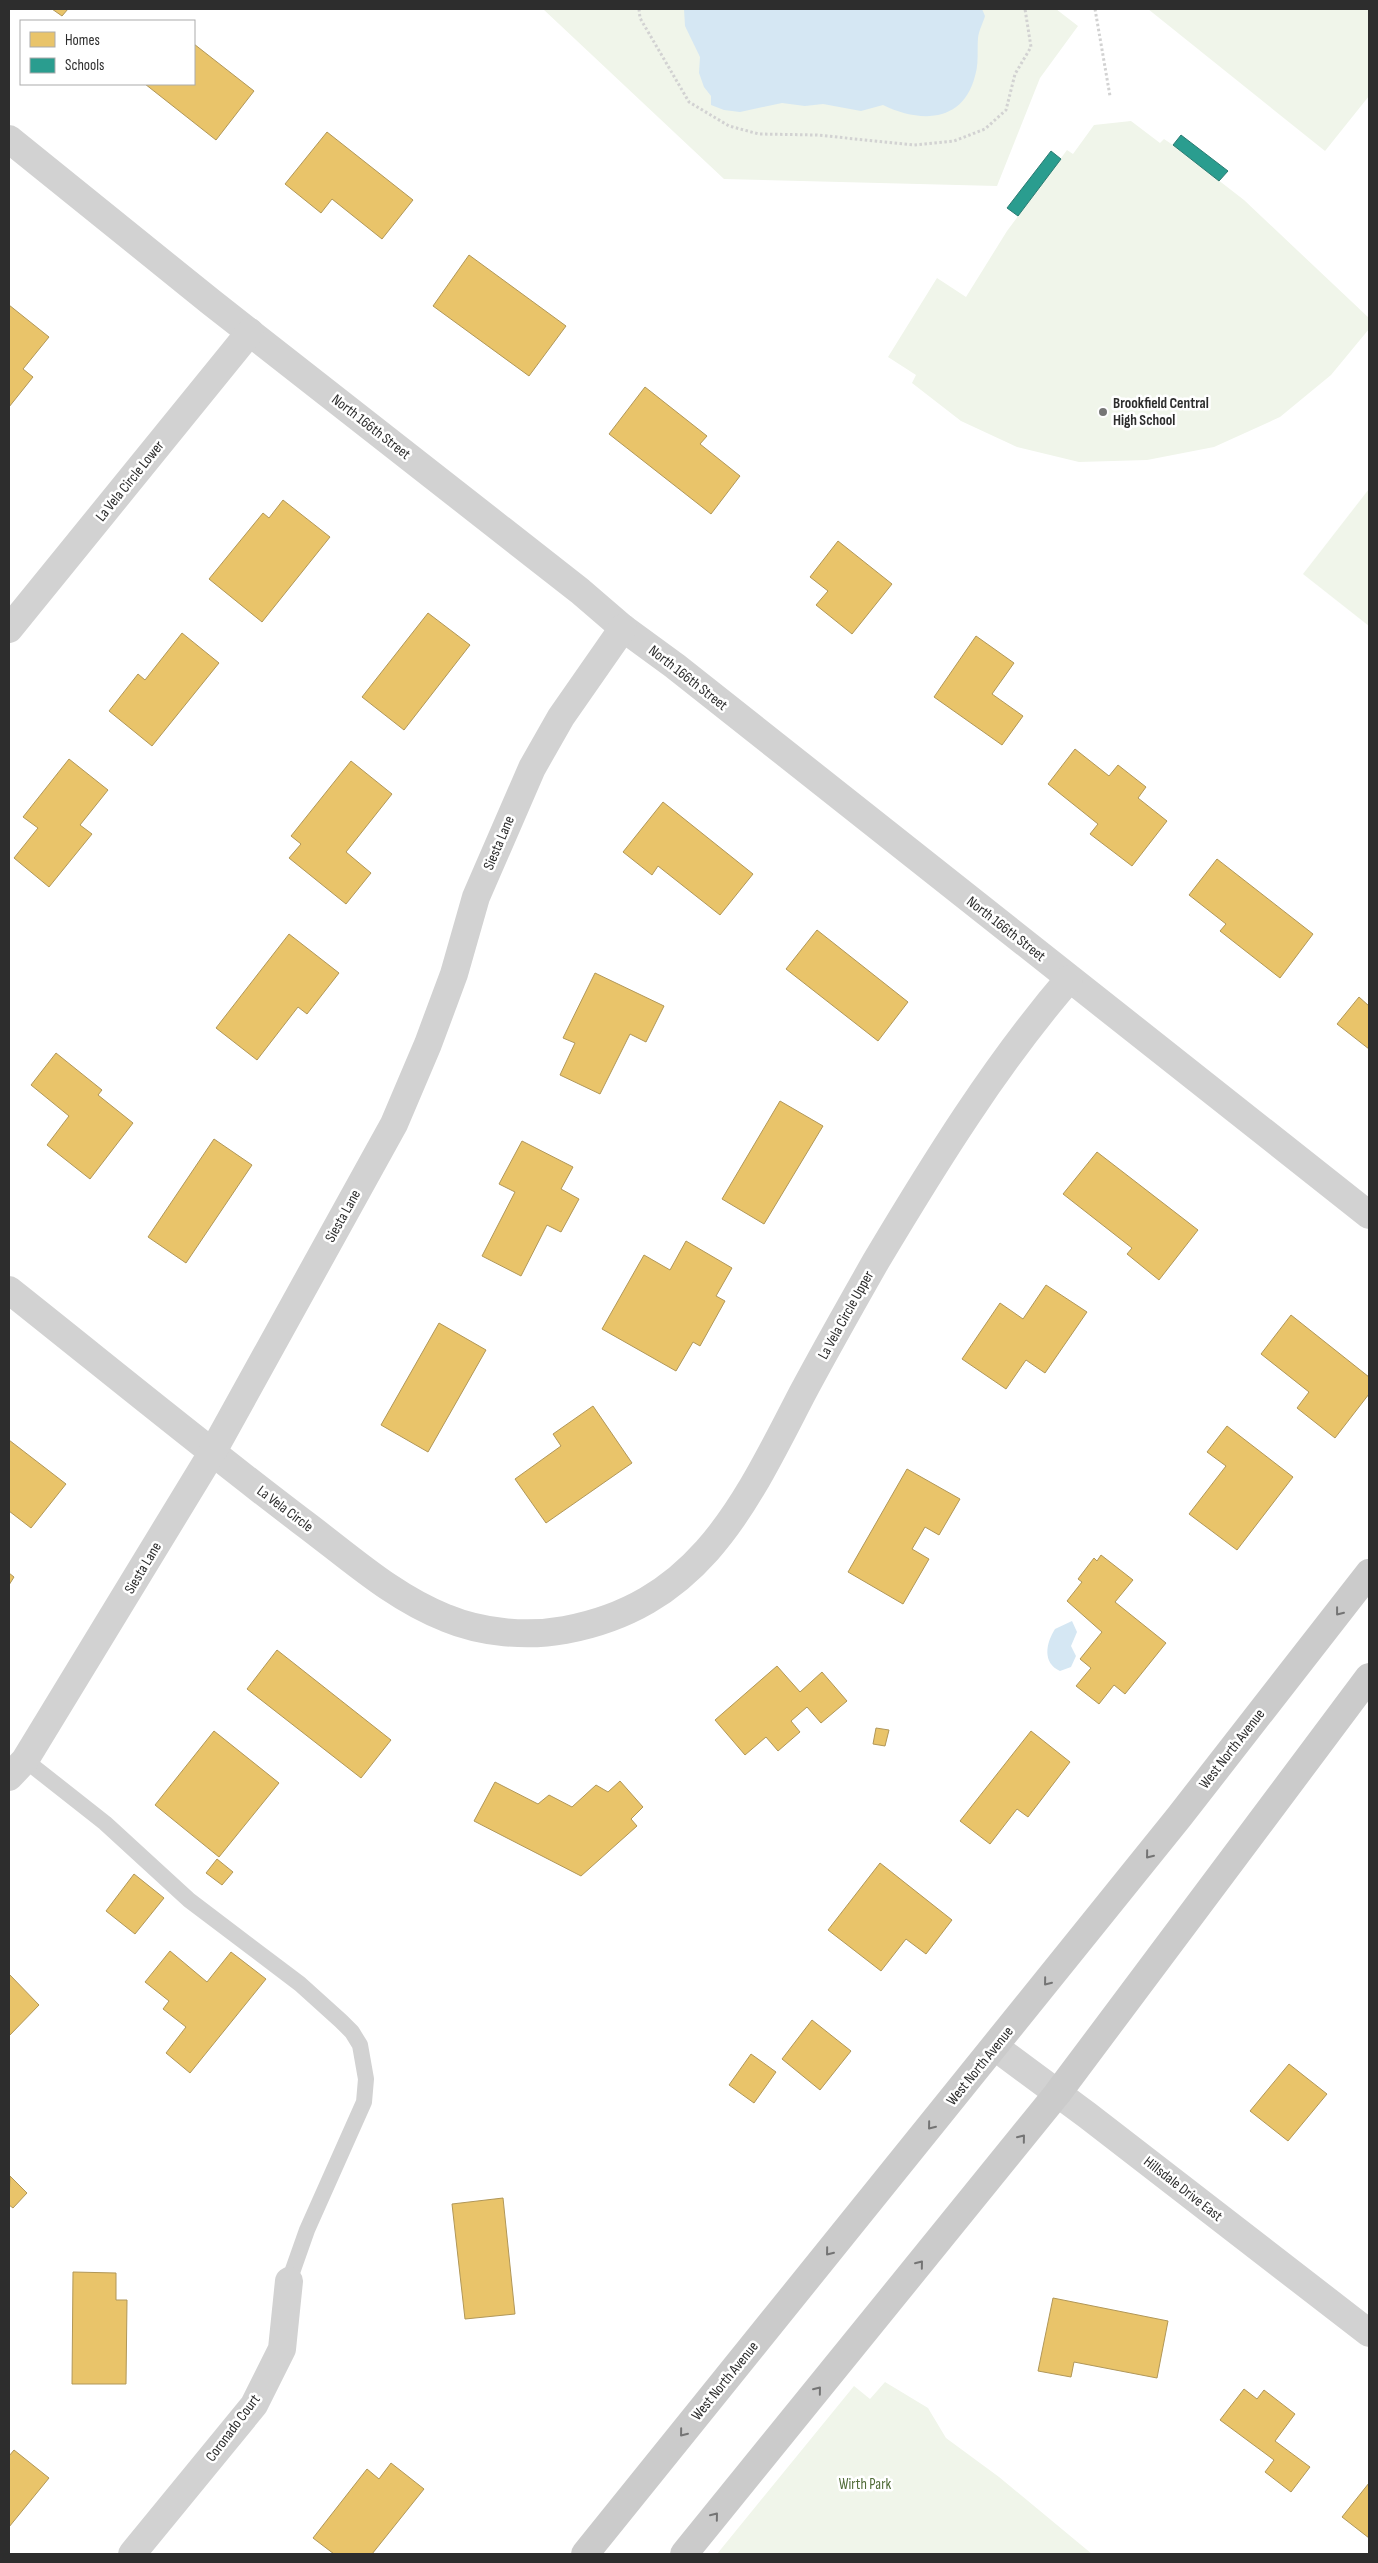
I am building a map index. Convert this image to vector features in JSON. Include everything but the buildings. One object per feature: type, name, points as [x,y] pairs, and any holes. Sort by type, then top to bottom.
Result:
[{"type":"main road","name":"West North Avenue","points":[[585,2554],[1179,1817],[1369,1573]]},
{"type":"main road","points":[[684,2554],[1057,2094],[1296,1778],[1369,1677]]},
{"type":"street","name":"North 166th Street","points":[[9,139],[250,332],[580,591],[623,628],[675,666],[1369,1215]]},
{"type":"street","name":"La Vela Circle Lower","points":[[9,629],[250,332]]},
{"type":"street","name":"Siesta Lane","points":[[17,1768],[212,1454],[394,1124],[428,1044],[454,974],[476,897],[532,768],[561,717],[623,628]]},
{"type":"street","name":"La Vela Circle Upper","points":[[601,1621],[627,1612],[669,1587],[701,1559],[729,1524],[771,1457],[876,1262],[949,1143],[1040,1012],[1069,979]]},
{"type":"street","name":"La Vela Circle","points":[[9,1290],[212,1454],[393,1590],[446,1619],[491,1630],[539,1635],[601,1621]]},
{"type":"street","name":"Hillsdale Drive East","points":[[995,2047],[1369,2333]]},
{"type":"street","name":"Coronado Court","points":[[132,2554],[254,2405],[282,2349],[288,2281]]},
{"type":"lane","points":[[17,1768],[105,1823],[189,1900],[300,1984],[347,2027],[360,2045],[366,2079],[364,2102],[307,2230],[288,2281]]},
{"type":"path","points":[[639,9],[640,18],[689,102],[729,126],[758,134],[817,135],[914,145],[954,141],[985,129],[1006,110],[1015,74],[1031,47],[1025,9]]},
{"type":"path","points":[[1094,9],[1110,96]]},
{"type":"green space","points":[[543,9],[1056,9],[1078,26],[1040,78],[997,186],[724,179]]},
{"type":"green space","points":[[1148,9],[1369,9],[1369,96],[1325,151]]},
{"type":"green space","points":[[1131,121],[1160,143],[1164,139],[1173,145],[1244,200],[1369,318],[1369,329],[1331,375],[1280,417],[1214,447],[1147,460],[1079,462],[1017,447],[961,421],[912,383],[916,375],[888,357],[937,278],[966,297],[1007,231],[1067,150],[1073,154],[1094,125]]},
{"type":"green space","points":[[1369,489],[1369,626],[1303,574]]},
{"type":"green space","name":"Wirth Park","points":[[885,2382],[928,2408],[946,2438],[999,2477],[1092,2554],[717,2554],[854,2386],[870,2399]]},
{"type":"water","points":[[684,9],[982,9],[985,16],[978,38],[975,76],[969,91],[961,103],[950,111],[938,115],[925,116],[911,115],[883,105],[861,111],[823,104],[805,106],[782,103],[740,112],[724,110],[711,105],[711,96],[704,87],[699,73],[700,57],[685,26]]},
{"type":"water","points":[[1072,1621],[1077,1632],[1071,1646],[1076,1656],[1071,1667],[1060,1671],[1050,1663],[1048,1658],[1049,1640],[1055,1629]]},
{"type":"place","name":"Brookfield Central High School","points":[[1103,412]]}]
